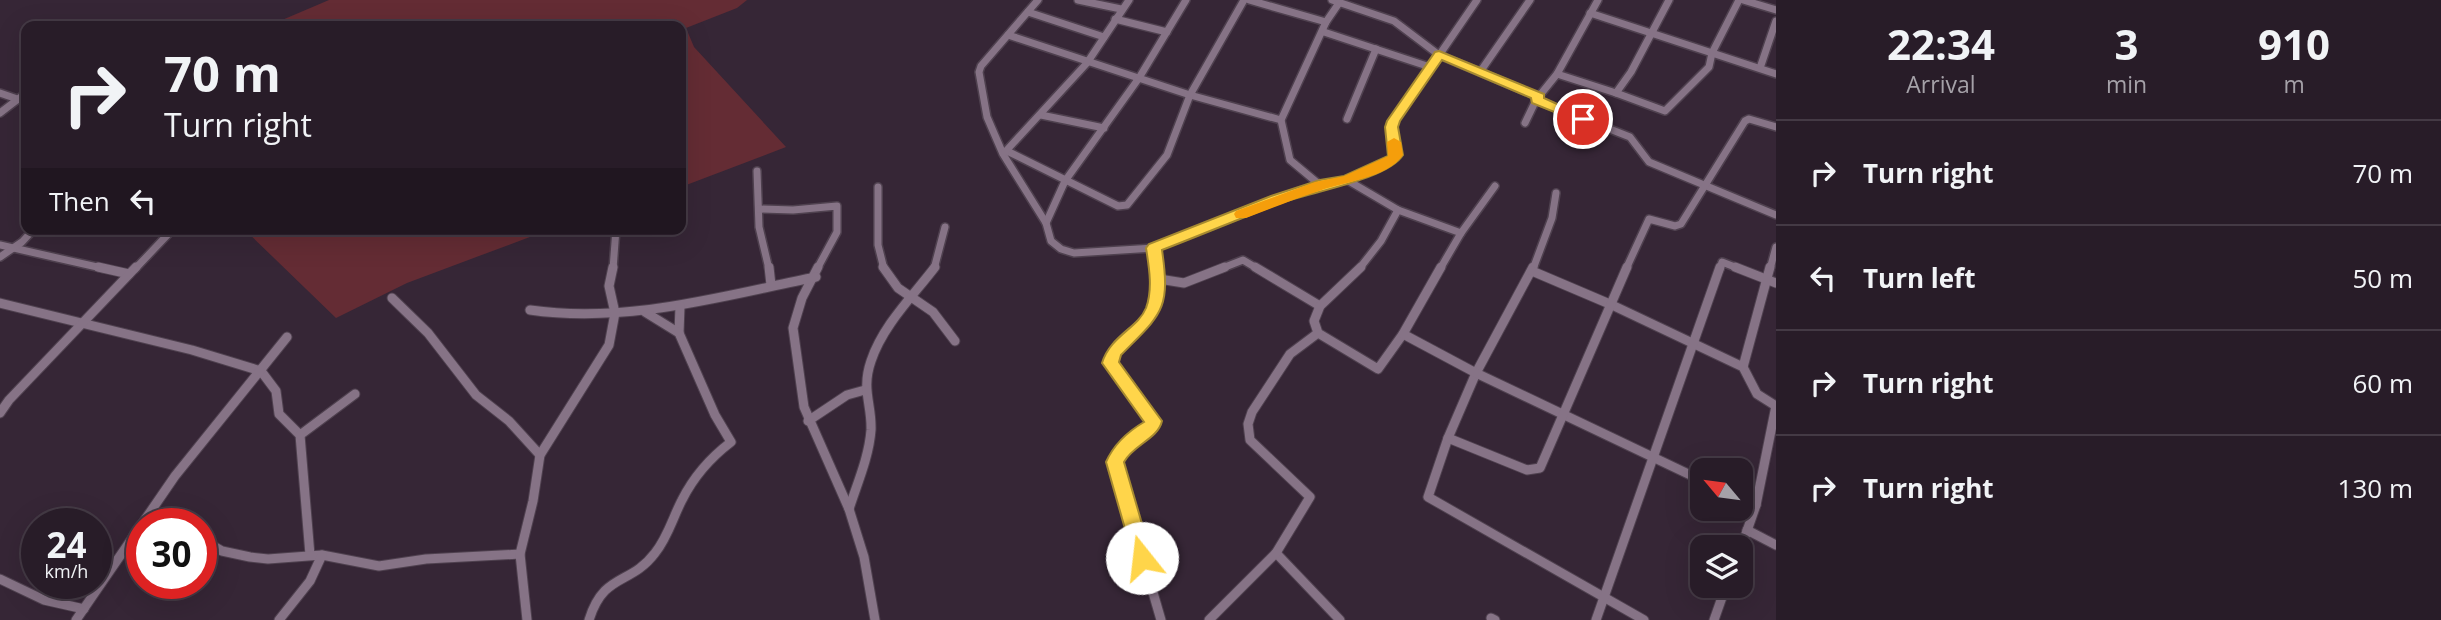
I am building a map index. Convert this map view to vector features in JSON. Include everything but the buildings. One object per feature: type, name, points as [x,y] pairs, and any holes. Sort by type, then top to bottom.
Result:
[{"type":"street","points":[[1038,0],[981,66],[979,72],[987,117],[1005,153],[1046,223],[1055,246],[1074,253],[1154,248],[1320,185],[1347,180],[1393,159],[1396,155],[1391,127],[1394,121],[1477,0]]},
{"type":"street","points":[[1078,0],[1121,9]]},
{"type":"street","points":[[1005,153],[1087,63],[1129,0]]},
{"type":"street","points":[[1046,223],[1065,181],[1139,78],[1186,0]]},
{"type":"street","points":[[1005,153],[1118,206],[1127,205],[1167,155],[1190,95],[1244,0]]},
{"type":"street","points":[[1249,0],[1326,23]]},
{"type":"street","points":[[1353,7],[1357,0]]},
{"type":"street","points":[[1480,72],[1530,0]]},
{"type":"street","points":[[1525,123],[1538,98],[1557,74],[1598,0]]},
{"type":"street","points":[[1616,93],[1669,0]]},
{"type":"street","points":[[1557,74],[1665,111],[1709,67],[1712,53],[1741,0],[1776,10]]},
{"type":"street","points":[[1320,185],[1290,160],[1281,120],[1324,32],[1335,1],[1394,21],[1439,55],[1630,137],[1649,162],[1776,215]]},
{"type":"street","points":[[1028,12],[1104,37]]},
{"type":"street","points":[[1590,13],[1776,74]]},
{"type":"street","points":[[1115,19],[1167,32]]},
{"type":"street","points":[[1760,68],[1776,21]]},
{"type":"street","points":[[1324,32],[1430,67]]},
{"type":"street","points":[[1008,35],[1087,63],[1281,120]]},
{"type":"street","points":[[1346,119],[1376,49]]},
{"type":"street","points":[[0,93],[21,101]]},
{"type":"street","points":[[0,113],[21,97]]},
{"type":"street","points":[[1041,115],[1104,128]]},
{"type":"street","points":[[1448,438],[1533,471],[1540,468],[1647,221],[1655,219],[1679,226],[1745,121],[1756,120],[1776,127]]},
{"type":"street","points":[[757,171],[760,236],[768,261],[771,285]]},
{"type":"street","points":[[1347,180],[1398,210],[1461,233]]},
{"type":"street","points":[[1398,210],[1381,241],[1362,266],[1320,306],[1314,321],[1318,332],[1378,369],[1403,334],[1461,233],[1495,186]]},
{"type":"street","points":[[878,187],[876,219],[881,261],[892,282],[933,312],[955,341]]},
{"type":"street","points":[[1556,193],[1552,218],[1532,271],[1476,373],[1427,493],[1430,500],[1644,620]]},
{"type":"street","points":[[759,209],[793,210],[837,206],[837,232],[803,298],[793,328],[808,421],[849,509],[864,557],[875,620]]},
{"type":"street","points":[[849,509],[868,449],[871,428],[865,390],[870,367],[880,342],[912,297],[925,285],[937,265],[944,227]]},
{"type":"street","points":[[0,257],[27,235]]},
{"type":"street","points":[[0,414],[5,399],[85,324],[167,235]]},
{"type":"street","points":[[527,620],[520,554],[533,501],[540,455],[566,409],[604,356],[615,313],[609,286],[615,259],[616,235]]},
{"type":"street","points":[[0,245],[129,274]]},
{"type":"street","points":[[1743,368],[1776,247]]},
{"type":"street","points":[[1154,248],[1158,279],[1153,312],[1113,352],[1110,363],[1153,421],[1152,426],[1136,436],[1115,462],[1161,620]]},
{"type":"street","points":[[1158,279],[1184,284],[1243,261],[1320,306]]},
{"type":"street","points":[[1596,620],[1655,459],[1722,262],[1776,283]]},
{"type":"street","points":[[1532,271],[1612,305],[1743,368],[1757,394],[1776,406],[1756,505],[1745,535]]},
{"type":"street","points":[[530,310],[645,312],[816,277]]},
{"type":"street","points":[[392,298],[428,333],[476,395],[509,421],[540,455]]},
{"type":"street","points":[[0,303],[226,358],[261,371],[276,391],[279,414],[300,435],[310,555]]},
{"type":"street","points":[[589,620],[592,604],[601,590],[646,564],[655,555],[669,532],[692,480],[731,442],[715,415],[679,333],[680,306]]},
{"type":"street","points":[[645,312],[679,333]]},
{"type":"street","points":[[1209,620],[1276,553],[1310,497],[1250,440],[1248,424],[1259,401],[1290,354],[1318,332]]},
{"type":"street","points":[[1403,334],[1476,373],[1690,475]]},
{"type":"street","points":[[152,508],[287,337]]},
{"type":"street","points":[[808,421],[847,395],[865,390]]},
{"type":"street","points":[[300,435],[355,394]]},
{"type":"street","points":[[1747,530],[1776,545]]},
{"type":"street","points":[[76,620],[126,546]]},
{"type":"street","points":[[217,548],[242,556],[268,559],[322,555],[379,566],[426,559],[520,554]]},
{"type":"street","points":[[1276,553],[1340,620]]},
{"type":"street","points":[[279,620],[310,580],[322,555]]},
{"type":"street","points":[[0,579],[44,600],[84,609]]},
{"type":"street","points":[[1714,620],[1722,598]]},
{"type":"shaded area","points":[[329,0],[747,0],[737,8],[686,28],[686,21],[280,21]]},
{"type":"shaded area","points":[[686,28],[694,47],[786,147],[686,185]]},
{"type":"shaded area","points":[[250,235],[535,235],[407,283],[336,318]]},
{"type":"slow traffic","points":[[1241,214],[1276,199],[1320,185],[1347,180],[1393,159],[1396,155],[1394,142]]},
{"type":"route","points":[[1142,558],[1116,475],[1115,462],[1136,436],[1152,426],[1153,421],[1152,416],[1110,363],[1113,352],[1148,320],[1153,312],[1158,295],[1154,248],[1276,199],[1320,185],[1347,180],[1393,159],[1396,155],[1391,127],[1439,55],[1539,97],[1536,100],[1583,119]]}]
